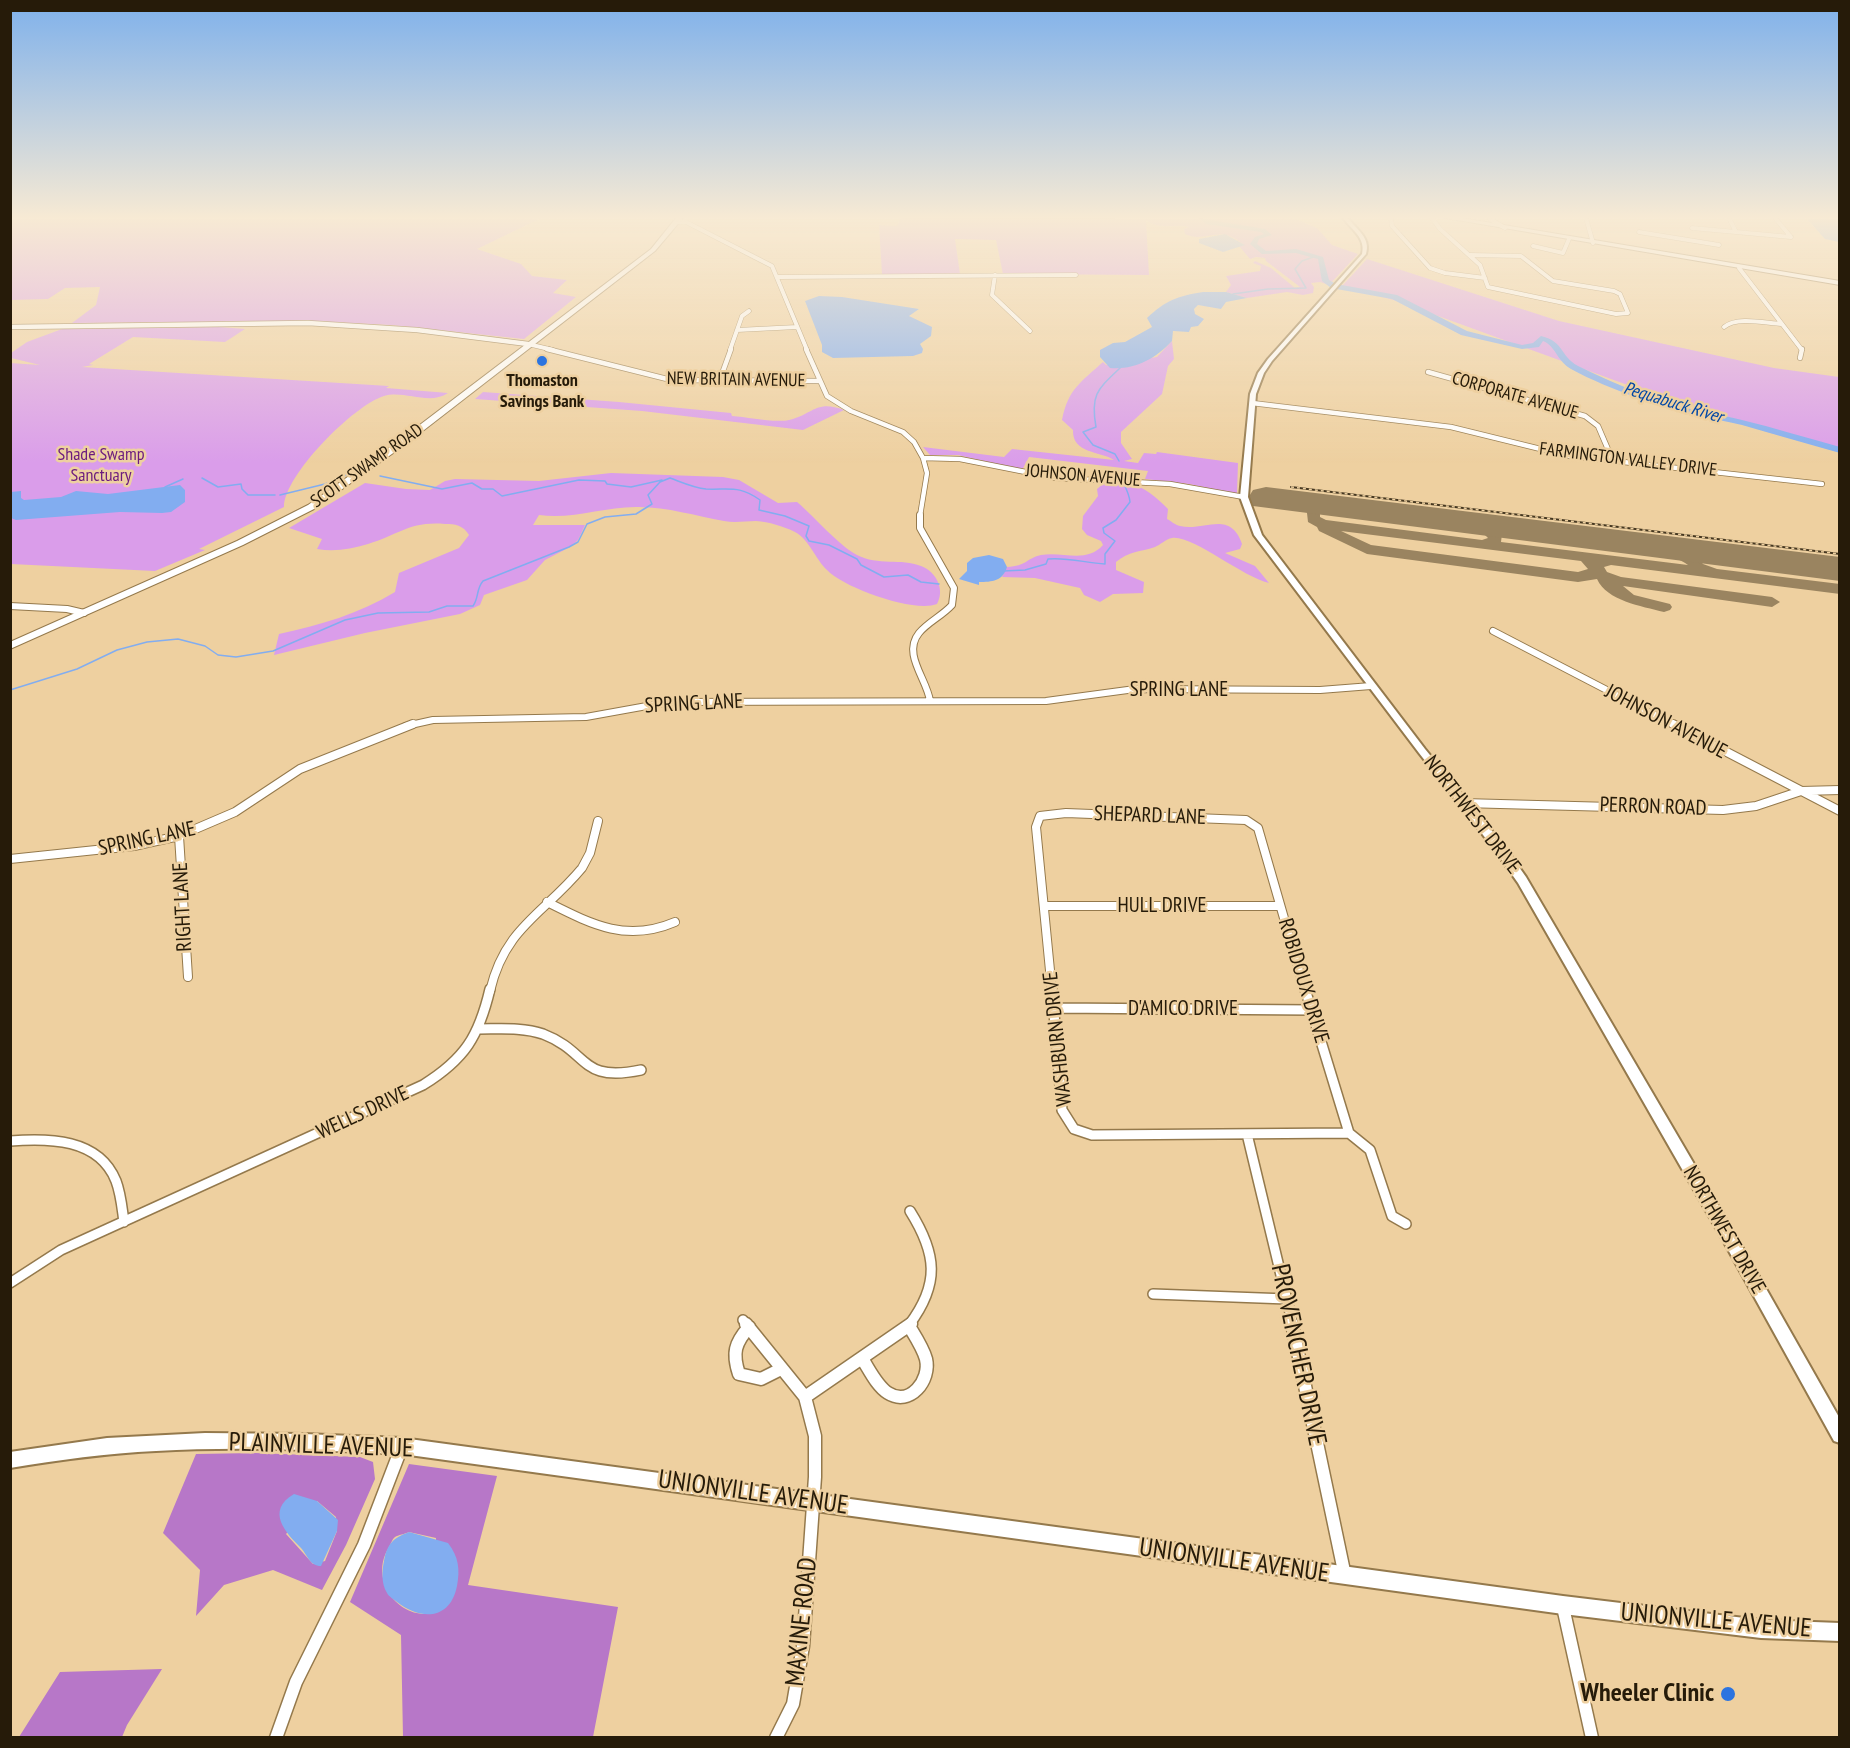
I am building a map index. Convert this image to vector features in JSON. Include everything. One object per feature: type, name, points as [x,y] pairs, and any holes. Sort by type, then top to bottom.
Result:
[{"type":"highway","name":"SCOTT SWAMP ROAD","points":[[10,646],[248,539],[311,507],[403,442],[587,300]]},
{"type":"main road","name":"NORTHWEST DRIVE","points":[[1324,300],[1265,365],[1258,379],[1252,405],[1244,497],[1253,525],[1267,548],[1371,686],[1498,846],[1529,891],[1788,1340],[1839,1435]]},
{"type":"main road","name":"PLAINVILLE AVENUE","points":[[10,1460],[49,1453],[163,1443],[323,1441],[402,1446],[630,1476]]},
{"type":"main road","name":"UNIONVILLE AVENUE","points":[[630,1476],[1345,1577],[1761,1629],[1839,1632]]},
{"type":"street","points":[[787,300],[827,396],[836,403],[908,435],[923,458],[927,477],[920,512],[920,528],[954,588],[955,597],[948,610],[920,631],[913,645],[914,657],[927,684],[930,701]]},
{"type":"street","points":[[995,300],[1030,331]]},
{"type":"street","points":[[1548,300],[1616,314],[1628,313],[1622,300]]},
{"type":"street","points":[[1763,300],[1802,349],[1800,358]]},
{"type":"street","points":[[719,382],[742,316],[749,311]]},
{"type":"street","points":[[1724,327],[1726,324],[1749,321],[1781,324]]},
{"type":"street","name":"NEW BRITAIN AVENUE","points":[[10,327],[299,323],[408,329],[528,344],[644,375],[683,382],[819,381]]},
{"type":"street","points":[[737,330],[797,327]]},
{"type":"street","name":"CORPORATE AVENUE","points":[[1428,372],[1570,410],[1588,417],[1598,426],[1613,461]]},
{"type":"street","name":"FARMINGTON VALLEY DRIVE","points":[[1252,405],[1451,427],[1546,452],[1822,484]]},
{"type":"street","name":"JOHNSON AVENUE","points":[[923,458],[960,459],[1056,478],[1177,485],[1244,497]]},
{"type":"street","points":[[10,606],[67,609],[84,613]]},
{"type":"street","name":"JOHNSON AVENUE","points":[[1493,631],[1839,811]]},
{"type":"street","name":"SPRING LANE","points":[[10,859],[134,846],[179,836],[235,812],[300,769],[419,722],[452,719],[586,717],[669,702],[1046,701],[1135,688],[1301,690],[1371,686]]},
{"type":"street","name":"PERRON ROAD","points":[[1463,803],[1723,810],[1756,806],[1800,791],[1839,790]]},
{"type":"street","name":"SHEPARD LANE","points":[[1040,816],[1066,813],[1246,820],[1258,828]]},
{"type":"street","name":"WASHBURN DRIVE","points":[[1040,816],[1036,827],[1062,1110],[1074,1129],[1092,1136],[1349,1133]]},
{"type":"street","name":"WELLS DRIVE","points":[[10,1283],[61,1250],[413,1090],[436,1077],[454,1061],[478,1029],[499,959],[515,934],[572,878],[588,858],[598,822]]},
{"type":"street","name":"ROBIDOUX DRIVE","points":[[1258,828],[1279,906],[1349,1133]]},
{"type":"street","name":"RIGHT LANE","points":[[179,836],[188,977]]},
{"type":"street","points":[[547,902],[596,926],[614,931],[651,931],[675,922]]},
{"type":"street","name":"HULL DRIVE","points":[[1045,906],[1279,906]]},
{"type":"street","name":"D'AMICO DRIVE","points":[[1054,1008],[1312,1010]]},
{"type":"street","points":[[478,1029],[517,1029],[542,1033],[568,1049],[589,1069],[607,1076],[640,1071]]},
{"type":"street","points":[[1349,1133],[1370,1150],[1392,1216],[1406,1224]]},
{"type":"street","name":"PROVENCHER DRIVE","points":[[1247,1134],[1287,1299],[1345,1577]]},
{"type":"street","points":[[10,1141],[55,1140],[79,1144],[92,1152],[113,1174],[119,1188],[124,1222]]},
{"type":"street","points":[[781,1369],[769,1377],[752,1381],[739,1374],[733,1358],[734,1344],[746,1323],[805,1396],[863,1360],[909,1326],[927,1299],[932,1277],[930,1250],[920,1226],[910,1211]]},
{"type":"street","points":[[1153,1294],[1287,1299]]},
{"type":"street","points":[[863,1360],[876,1381],[889,1394],[900,1397],[910,1395],[919,1389],[927,1370],[926,1359],[909,1326]]},
{"type":"street","name":"MAXINE ROAD","points":[[776,1737],[793,1704],[803,1646],[815,1477],[815,1436],[805,1396]]},
{"type":"street","points":[[276,1737],[296,1682],[364,1545],[402,1446]]},
{"type":"street","points":[[1563,1605],[1592,1737]]},
{"type":"green space","points":[[97,300],[573,300],[524,339],[391,325],[310,321],[72,323],[96,305]]},
{"type":"green space","points":[[1392,300],[1493,300],[1559,321],[1774,368],[1839,377],[1839,450],[1655,395]]},
{"type":"green space","name":"Shade Swamp Sanctuary","points":[[219,327],[245,329],[225,342],[133,337],[89,364],[93,365],[82,367],[389,386],[386,388],[448,393],[433,398],[392,395],[371,402],[339,427],[308,460],[295,477],[287,493],[284,507],[199,549],[205,550],[155,571],[11,564],[10,363],[40,365],[11,358],[11,353],[27,342],[62,329]]},
{"type":"green space","points":[[1172,341],[1174,359],[1168,366],[1162,394],[1121,432],[1121,443],[1132,459],[1124,461],[1138,463],[1144,453],[1156,454],[1157,452],[1238,463],[1237,494],[1189,484],[1145,479],[1148,471],[1029,457],[1022,470],[958,455],[930,455],[923,447],[1004,457],[1012,449],[1114,460],[1088,451],[1077,444],[1073,430],[1062,420],[1068,401],[1076,387],[1103,362],[1106,365],[1157,357]]},
{"type":"green space","points":[[483,392],[731,413],[732,416],[776,421],[797,418],[820,407],[835,407],[844,410],[803,430],[642,411],[475,399]]},
{"type":"green space","points":[[611,473],[723,477],[739,480],[778,503],[797,502],[834,538],[857,555],[873,560],[906,562],[927,569],[935,577],[940,587],[939,599],[937,604],[912,605],[863,591],[827,570],[800,535],[766,522],[728,522],[660,508],[626,507],[564,516],[539,515],[533,525],[585,525],[578,540],[570,547],[545,560],[527,580],[484,595],[480,605],[460,614],[365,633],[274,655],[279,634],[339,618],[381,600],[395,592],[399,573],[459,548],[469,535],[464,529],[455,525],[422,525],[405,529],[362,546],[330,550],[317,549],[322,539],[289,528],[365,483],[430,490],[445,481],[455,479],[539,481]]},
{"type":"green space","points":[[1128,483],[1145,490],[1159,501],[1168,509],[1167,519],[1176,525],[1189,527],[1216,524],[1231,527],[1242,544],[1240,549],[1225,553],[1255,566],[1269,583],[1245,573],[1205,549],[1181,539],[1172,538],[1155,547],[1125,556],[1116,562],[1116,570],[1144,582],[1143,593],[1113,594],[1100,602],[1084,595],[1080,588],[1035,578],[1002,577],[1007,567],[1022,564],[1041,555],[1074,556],[1096,551],[1103,545],[1101,541],[1087,535],[1082,529],[1083,516],[1098,496],[1097,489],[1103,484]]},
{"type":"shaded area","points":[[255,1453],[360,1457],[373,1462],[375,1479],[346,1545],[322,1590],[273,1570],[224,1585],[196,1616],[200,1570],[163,1533],[196,1454]],"holes":[[[317,1501],[336,1517],[337,1531],[325,1561],[313,1564],[286,1534]]]},
{"type":"shaded area","points":[[409,1464],[497,1476],[468,1585],[618,1607],[593,1737],[403,1737],[401,1635],[350,1602]],"holes":[[[409,1532],[436,1538],[434,1613],[421,1614],[410,1611],[399,1605],[385,1585],[382,1574],[383,1561],[396,1536]]]},
{"type":"shaded area","points":[[162,1669],[122,1737],[19,1737],[60,1672]]},
{"type":"water","points":[[859,300],[919,309],[909,316],[932,327],[931,336],[920,344],[923,349],[922,353],[913,356],[833,358],[822,352],[822,345],[805,301]]},
{"type":"water","points":[[1173,300],[1239,300],[1226,302],[1221,309],[1198,305],[1194,309],[1195,314],[1204,319],[1198,326],[1191,327],[1189,332],[1173,331],[1172,341],[1159,353],[1144,362],[1128,367],[1110,368],[1100,357],[1100,350],[1113,343],[1125,342],[1152,327],[1147,318]]},
{"type":"water","points":[[180,485],[185,490],[185,502],[171,512],[120,512],[16,520],[11,518],[11,492],[21,491],[21,498],[24,500],[61,497],[76,491],[108,494]]},
{"type":"water","points":[[989,555],[1003,559],[1007,567],[1000,578],[979,582],[979,585],[959,579],[967,571],[967,563],[973,558]]},
{"type":"water","points":[[294,1494],[317,1501],[338,1520],[337,1531],[321,1566],[317,1566],[310,1560],[281,1522],[281,1508],[285,1501]]},
{"type":"water","points":[[409,1532],[448,1543],[456,1559],[458,1574],[453,1597],[448,1606],[433,1614],[415,1612],[406,1608],[389,1596],[385,1589],[382,1573],[387,1550],[395,1539]]},
{"type":"waterway","name":"Pequabuck River","points":[[1399,300],[1464,333],[1522,347],[1536,345],[1541,338],[1549,340],[1557,346],[1561,357],[1574,367],[1639,396],[1686,411],[1743,423],[1840,450]]},
{"type":"waterway","points":[[1119,461],[1115,454],[1093,445],[1083,432],[1096,427],[1095,399],[1101,387],[1121,367]]},
{"type":"waterway","points":[[1003,571],[1025,570],[1046,564],[1048,559],[1105,564],[1105,554],[1115,541],[1104,533],[1103,528],[1116,520],[1130,502],[1118,471]]},
{"type":"waterway","points":[[280,495],[325,484],[351,473]]},
{"type":"waterway","points":[[380,476],[442,489],[472,483],[482,489],[493,489],[502,496],[579,480],[605,481],[607,484],[631,487],[662,480]]},
{"type":"waterway","points":[[202,478],[218,487],[241,484],[242,489],[248,495],[275,495]]},
{"type":"waterway","points":[[10,690],[77,669],[117,650],[147,642],[178,639],[205,646],[218,655],[236,657],[273,651],[345,620],[378,613],[429,612],[447,606],[473,606],[483,581],[569,547],[578,542],[587,524],[605,517],[636,514],[652,504],[648,495],[660,482],[670,478],[706,489],[734,489],[746,492],[760,500],[759,510],[785,516],[809,526],[806,536],[809,541],[829,545],[857,559],[861,565],[884,577],[908,575],[921,582],[939,584]]},
{"type":"waterway","points":[[165,487],[183,479]]},
{"type":"taxiway","points":[[1313,504],[1313,519],[1323,524],[1611,560]]},
{"type":"taxiway","points":[[1474,524],[1485,527],[1495,534],[1495,540],[1484,544]]},
{"type":"taxiway","points":[[1324,528],[1367,549],[1578,577],[1593,575],[1596,569]]},
{"type":"taxiway","points":[[1667,547],[1684,554],[1691,560]]},
{"type":"taxiway","points":[[1707,552],[1696,553],[1691,559],[1698,567],[1711,572]]},
{"type":"taxiway","points":[[1588,560],[1596,569]]},
{"type":"taxiway","points":[[1596,569],[1598,564],[1611,560]]},
{"type":"taxiway","points":[[1611,560],[1840,589]]},
{"type":"taxiway","points":[[1596,569],[1602,575],[1618,581],[1772,602]]},
{"type":"taxiway","points":[[1606,581],[1628,598],[1664,607]]},
{"type":"runway","points":[[1266,498],[1840,569]]},
{"type":"railway","points":[[1291,487],[1840,554]]},
{"type":"place","name":"Thomaston Savings Bank","points":[[542,361]]},
{"type":"place","name":"Wheeler Clinic","points":[[1728,1694]]}]
